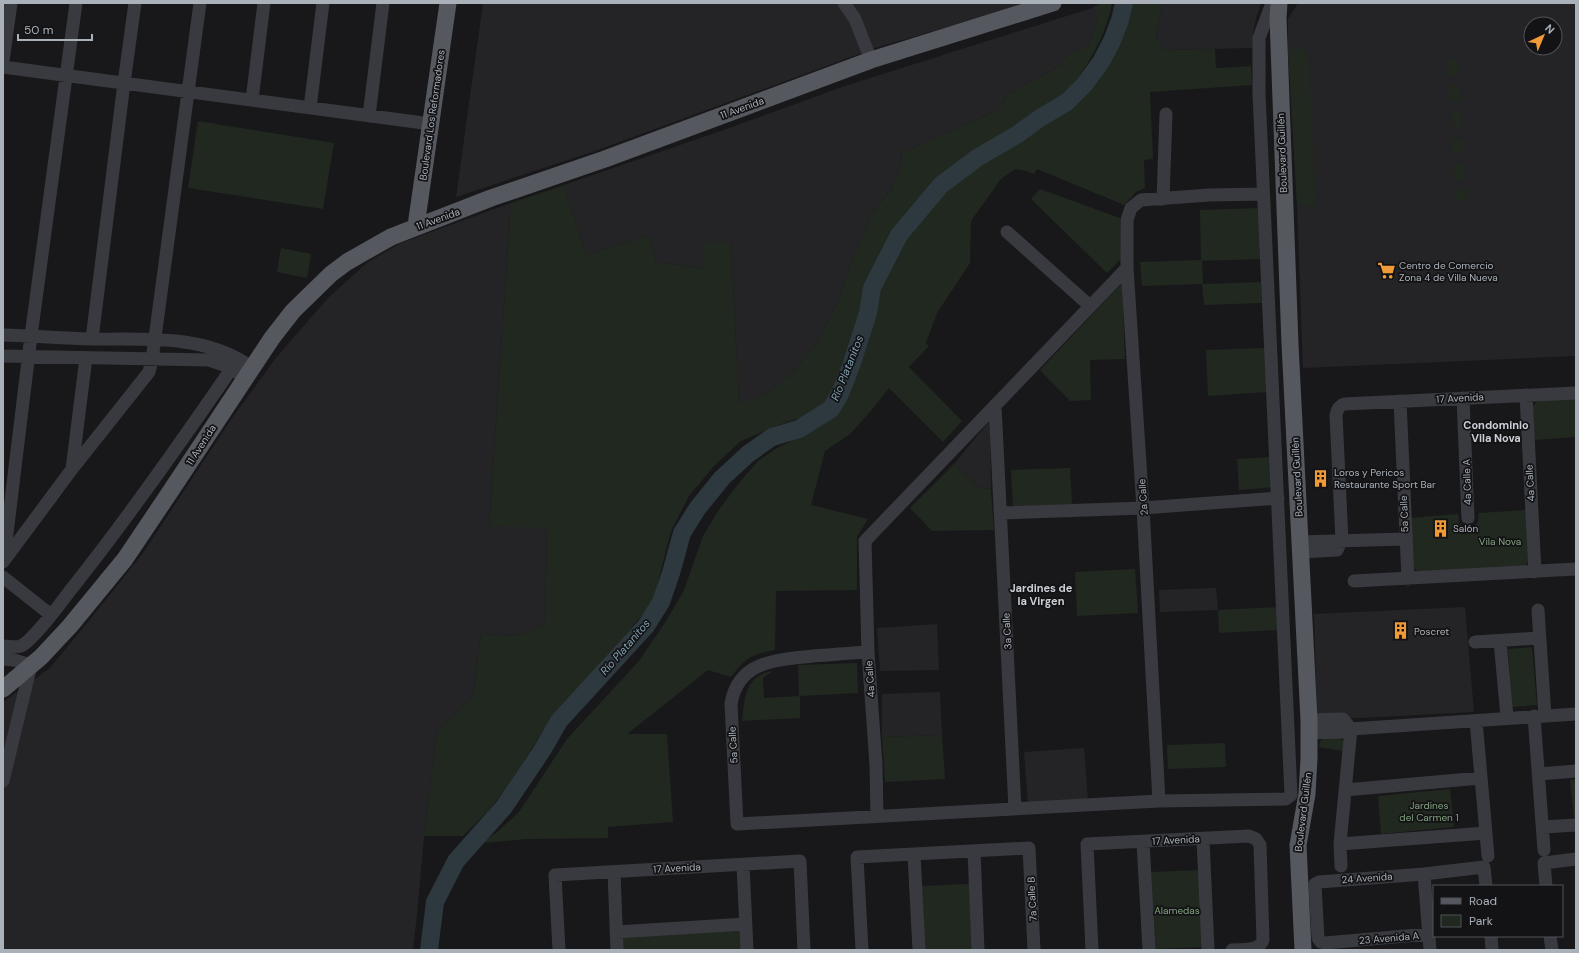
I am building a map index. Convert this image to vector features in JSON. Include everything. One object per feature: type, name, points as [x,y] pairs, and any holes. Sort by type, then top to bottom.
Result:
[{"type":"main road","name":"Boulevard Los Reformadores","points":[[416,226],[448,3]]},
{"type":"main road","name":"11 Avenida","points":[[3,689],[31,665],[70,626],[125,559],[172,489],[241,368],[272,338],[293,311],[331,274],[367,249],[416,226],[460,211],[491,198],[605,159],[824,79],[871,60],[1053,3]]},
{"type":"main road","name":"Boulevard Guillén","points":[[1274,11],[1309,726],[1307,794],[1298,845],[1303,950]]},
{"type":"street","points":[[3,61],[11,3]]},
{"type":"street","points":[[4,561],[28,356],[76,3]]},
{"type":"street","points":[[92,339],[135,3]]},
{"type":"street","points":[[4,561],[72,469],[149,372],[152,360],[200,3]]},
{"type":"street","points":[[252,100],[264,3]]},
{"type":"street","points":[[310,108],[323,3]]},
{"type":"street","points":[[369,116],[383,3]]},
{"type":"street","points":[[844,3],[855,19],[871,60]]},
{"type":"street","points":[[877,816],[1158,800],[1286,799],[1291,795],[1263,194],[1259,38],[1274,11]]},
{"type":"street","points":[[3,67],[431,124]]},
{"type":"street","points":[[1166,114],[1163,199],[1263,194]]},
{"type":"street","name":"2a Calle","points":[[1158,800],[1144,508],[1127,268],[1127,220],[1131,208],[1141,200],[1163,199]]},
{"type":"street","points":[[1007,232],[1090,306]]},
{"type":"street","points":[[995,405],[1127,268]]},
{"type":"street","points":[[3,335],[92,339],[154,339],[207,347],[221,351],[241,368]]},
{"type":"street","points":[[3,356],[209,360],[241,368]]},
{"type":"street","points":[[72,469],[86,358]]},
{"type":"street","points":[[3,646],[21,646],[51,615],[100,553],[173,454],[241,368]]},
{"type":"street","name":"17 Avenida","points":[[1340,545],[1336,415],[1339,407],[1344,404],[1576,393]]},
{"type":"street","name":"4a Calle","points":[[1526,395],[1535,572]]},
{"type":"street","name":"4a Calle A","points":[[1463,398],[1468,518]]},
{"type":"street","name":"5a Calle","points":[[1400,401],[1405,539],[1408,579]]},
{"type":"street","name":"3a Calle","points":[[995,405],[1002,513],[1015,809]]},
{"type":"street","name":"4a Calle","points":[[877,816],[876,765],[868,652],[865,541],[995,405]]},
{"type":"street","points":[[1002,513],[1144,508],[1278,498]]},
{"type":"street","points":[[1300,547],[1340,545],[1344,542],[1405,539]]},
{"type":"street","points":[[1354,581],[1576,569]]},
{"type":"street","points":[[3,577],[51,615]]},
{"type":"street","points":[[1538,610],[1540,716],[1539,774],[1546,885]]},
{"type":"street","points":[[1475,642],[1539,638]]},
{"type":"street","points":[[1500,641],[1508,717]]},
{"type":"street","name":"5a Calle","points":[[868,652],[772,661],[756,667],[736,686],[731,704],[737,824],[877,816]]},
{"type":"street","points":[[3,659],[14,660],[31,665],[3,781]]},
{"type":"street","points":[[1309,726],[1343,732],[1351,729],[1476,721],[1508,717],[1576,714]]},
{"type":"street","points":[[1476,721],[1486,833],[1486,885]]},
{"type":"street","points":[[1341,866],[1340,844],[1351,729]]},
{"type":"street","points":[[1539,774],[1576,771]]},
{"type":"street","points":[[1345,790],[1481,778]]},
{"type":"street","points":[[1543,827],[1576,825]]},
{"type":"street","points":[[1340,844],[1486,833]]},
{"type":"street","name":"17 Avenida","points":[[1092,950],[1087,844],[1249,836],[1256,839],[1260,846],[1263,940],[1262,945],[1257,948],[1232,950]]},
{"type":"street","points":[[1203,838],[1208,950]]},
{"type":"street","points":[[1143,842],[1148,950]]},
{"type":"street","name":"7a Calle B","points":[[974,851],[1029,848],[1034,950]]},
{"type":"street","points":[[862,950],[857,857],[974,851],[978,950]]},
{"type":"street","points":[[914,855],[918,950]]},
{"type":"street","points":[[1544,856],[1576,859]]},
{"type":"street","name":"24 Avenida","points":[[1325,943],[1321,942],[1318,938],[1314,888],[1316,883],[1424,874],[1486,861]]},
{"type":"street","name":"17 Avenida","points":[[559,950],[555,875],[800,862],[804,950]]},
{"type":"street","points":[[743,865],[747,950]]},
{"type":"street","points":[[614,872],[617,950]]},
{"type":"street","points":[[1424,874],[1430,950]]},
{"type":"street","points":[[616,932],[746,924]]},
{"type":"street","name":"23 Avenida A","points":[[1325,943],[1429,934]]},
{"type":"street","points":[[1491,937],[1492,950]]},
{"type":"street","points":[[1550,937],[1552,950]]},
{"type":"shaded area","points":[[483,3],[1032,3],[878,47],[598,150],[456,197]]},
{"type":"shaded area","points":[[1100,3],[1098,6],[1098,18],[1088,46],[1069,53],[1059,66],[1008,94],[998,110],[901,153],[902,160],[899,171],[890,191],[872,213],[851,263],[838,302],[814,347],[793,372],[766,394],[739,405],[731,243],[704,268],[656,262],[649,235],[586,255],[564,185],[845,86],[1092,8]]},
{"type":"shaded area","points":[[1163,3],[1261,3],[1253,34],[1254,48],[1164,50],[1156,36]]},
{"type":"shaded area","points":[[1298,3],[1576,3],[1576,356],[1303,368],[1297,205],[1288,50],[1288,19]]},
{"type":"shaded area","points":[[511,203],[489,525],[547,527],[545,626],[516,636],[481,634],[473,696],[437,732],[424,836],[413,950],[3,950],[3,702],[50,668],[92,617],[143,553],[230,421],[275,359],[328,298],[368,262],[401,243]]},
{"type":"shaded area","points":[[990,420],[991,489],[978,487],[954,464]]},
{"type":"shaded area","points":[[1216,588],[1218,610],[1160,612],[1159,590]]},
{"type":"shaded area","points":[[1465,607],[1474,712],[1359,718],[1317,717],[1314,614]]},
{"type":"shaded area","points":[[937,624],[939,670],[880,671],[877,628]]},
{"type":"shaded area","points":[[940,692],[942,735],[882,737],[882,694]]},
{"type":"shaded area","points":[[1084,748],[1088,800],[1028,803],[1024,752]]},
{"type":"green space","points":[[1100,3],[1112,3],[1107,23],[1091,58],[1068,92],[1058,101],[1030,117],[938,182],[896,232],[881,259],[867,291],[842,371],[824,406],[811,414],[776,426],[741,441],[715,465],[689,496],[671,531],[653,602],[609,655],[570,697],[547,725],[505,790],[488,811],[463,836],[424,836],[437,732],[473,696],[481,634],[516,636],[545,625],[547,528],[489,526],[511,203],[564,185],[586,255],[649,235],[656,262],[704,268],[704,243],[731,243],[739,404],[766,394],[793,372],[814,347],[838,302],[851,263],[872,213],[890,191],[899,171],[902,160],[901,153],[998,110],[1008,94],[1059,66],[1069,53],[1088,46],[1098,18],[1098,6]]},
{"type":"green space","points":[[1131,3],[1163,3],[1156,36],[1164,50],[1215,49],[1216,68],[1251,66],[1252,85],[1150,92],[1153,159],[1144,160],[1145,188],[1136,192],[1124,205],[1037,169],[1034,174],[1015,169],[1001,179],[971,221],[970,263],[937,313],[926,343],[929,346],[909,367],[962,421],[943,442],[889,388],[850,434],[825,451],[811,505],[868,519],[857,537],[857,590],[776,591],[775,650],[754,655],[745,661],[731,677],[708,670],[627,734],[667,734],[673,822],[608,827],[608,838],[526,839],[482,843],[497,832],[519,812],[567,739],[639,661],[668,618],[684,590],[703,536],[718,511],[738,484],[758,461],[777,448],[820,426],[834,415],[846,394],[858,366],[880,293],[899,246],[924,212],[959,177],[994,154],[1024,137],[1045,119],[1072,106],[1096,82],[1113,58],[1125,29]]},
{"type":"green space","points":[[1308,49],[1316,207],[1297,205],[1288,50]]},
{"type":"green space","points":[[1458,58],[1459,75],[1448,75],[1447,59]]},
{"type":"green space","points":[[1449,85],[1459,85],[1461,100],[1450,101]]},
{"type":"green space","points":[[1452,111],[1461,111],[1462,127],[1453,127]]},
{"type":"green space","points":[[198,121],[334,143],[323,209],[188,188]]},
{"type":"green space","points":[[1463,138],[1464,153],[1452,154],[1451,139]]},
{"type":"green space","points":[[1454,164],[1466,164],[1466,180],[1454,180]]},
{"type":"green space","points":[[1462,188],[1467,191],[1467,200],[1455,199],[1455,191]]},
{"type":"green space","points":[[1040,189],[1120,218],[1121,259],[1107,273],[1031,199]]},
{"type":"green space","points":[[1260,208],[1261,259],[1202,261],[1203,284],[1261,282],[1262,303],[1204,305],[1202,284],[1142,286],[1140,262],[1201,260],[1200,210]]},
{"type":"green space","points":[[281,248],[311,254],[307,278],[277,272]]},
{"type":"green space","points":[[1122,283],[1125,359],[1090,360],[1091,400],[1070,401],[1040,370]]},
{"type":"green space","points":[[1265,348],[1267,392],[1208,396],[1206,350]]},
{"type":"green space","points":[[1576,398],[1576,437],[1534,440],[1533,406],[1539,399]]},
{"type":"green space","points":[[1271,457],[1274,487],[1239,490],[1237,459]]},
{"type":"green space","points":[[954,464],[978,487],[991,489],[994,530],[932,531],[910,508]]},
{"type":"green space","points":[[1070,468],[1072,504],[1013,507],[1011,470]]},
{"type":"green space","name":"Vila Nova","points":[[1526,510],[1529,559],[1525,567],[1419,573],[1414,568],[1410,518],[1458,514],[1459,523],[1467,529],[1477,524],[1478,513]]},
{"type":"green space","points":[[1135,569],[1138,613],[1077,616],[1075,572]]},
{"type":"green space","points":[[1278,607],[1279,630],[1219,633],[1218,610]]},
{"type":"green space","points":[[1532,647],[1537,705],[1512,707],[1508,649]]},
{"type":"green space","points":[[857,663],[858,693],[800,696],[800,718],[742,721],[748,688],[757,677],[764,673],[773,671],[763,678],[764,698],[799,696],[798,665]]},
{"type":"green space","points":[[942,735],[945,779],[885,782],[882,737]]},
{"type":"green space","points":[[1326,737],[1336,737],[1342,740],[1344,742],[1343,751],[1319,747],[1320,741]]},
{"type":"green space","points":[[1225,743],[1226,767],[1168,769],[1167,745]]},
{"type":"green space","points":[[1576,779],[1576,817],[1574,818],[1570,780]]},
{"type":"green space","name":"Jardines del Carmen 1","points":[[1450,789],[1454,827],[1381,834],[1378,796]]},
{"type":"green space","name":"Alamedas","points":[[1199,870],[1203,947],[1155,949],[1150,872]]},
{"type":"green space","points":[[969,884],[972,950],[923,950],[920,886]]},
{"type":"green space","points":[[740,929],[741,950],[622,950],[621,937]]},
{"type":"waterway","name":"Río Platanitos","points":[[429,950],[435,902],[456,861],[504,807],[543,749],[559,721],[646,626],[661,602],[682,533],[697,509],[722,478],[748,454],[772,437],[799,429],[831,409],[840,394],[851,366],[868,313],[872,288],[899,235],[941,185],[977,158],[1018,134],[1040,118],[1067,102],[1084,85],[1101,62],[1112,41],[1120,20],[1124,3]]},
{"type":"place","name":"Centro de Comercio Zona 4 de Villa Nueva","points":[[1386,271]]},
{"type":"place","name":"Loros y Pericos Restaurante Sport Bar","points":[[1321,478]]},
{"type":"place","name":"Salón","points":[[1440,528]]},
{"type":"place","name":"Poscret","points":[[1401,631]]},
{"type":"district","name":"Condominio Vila Nova","points":[[1496,431]]},
{"type":"district","name":"Jardines de la Virgen","points":[[1041,594]]}]
